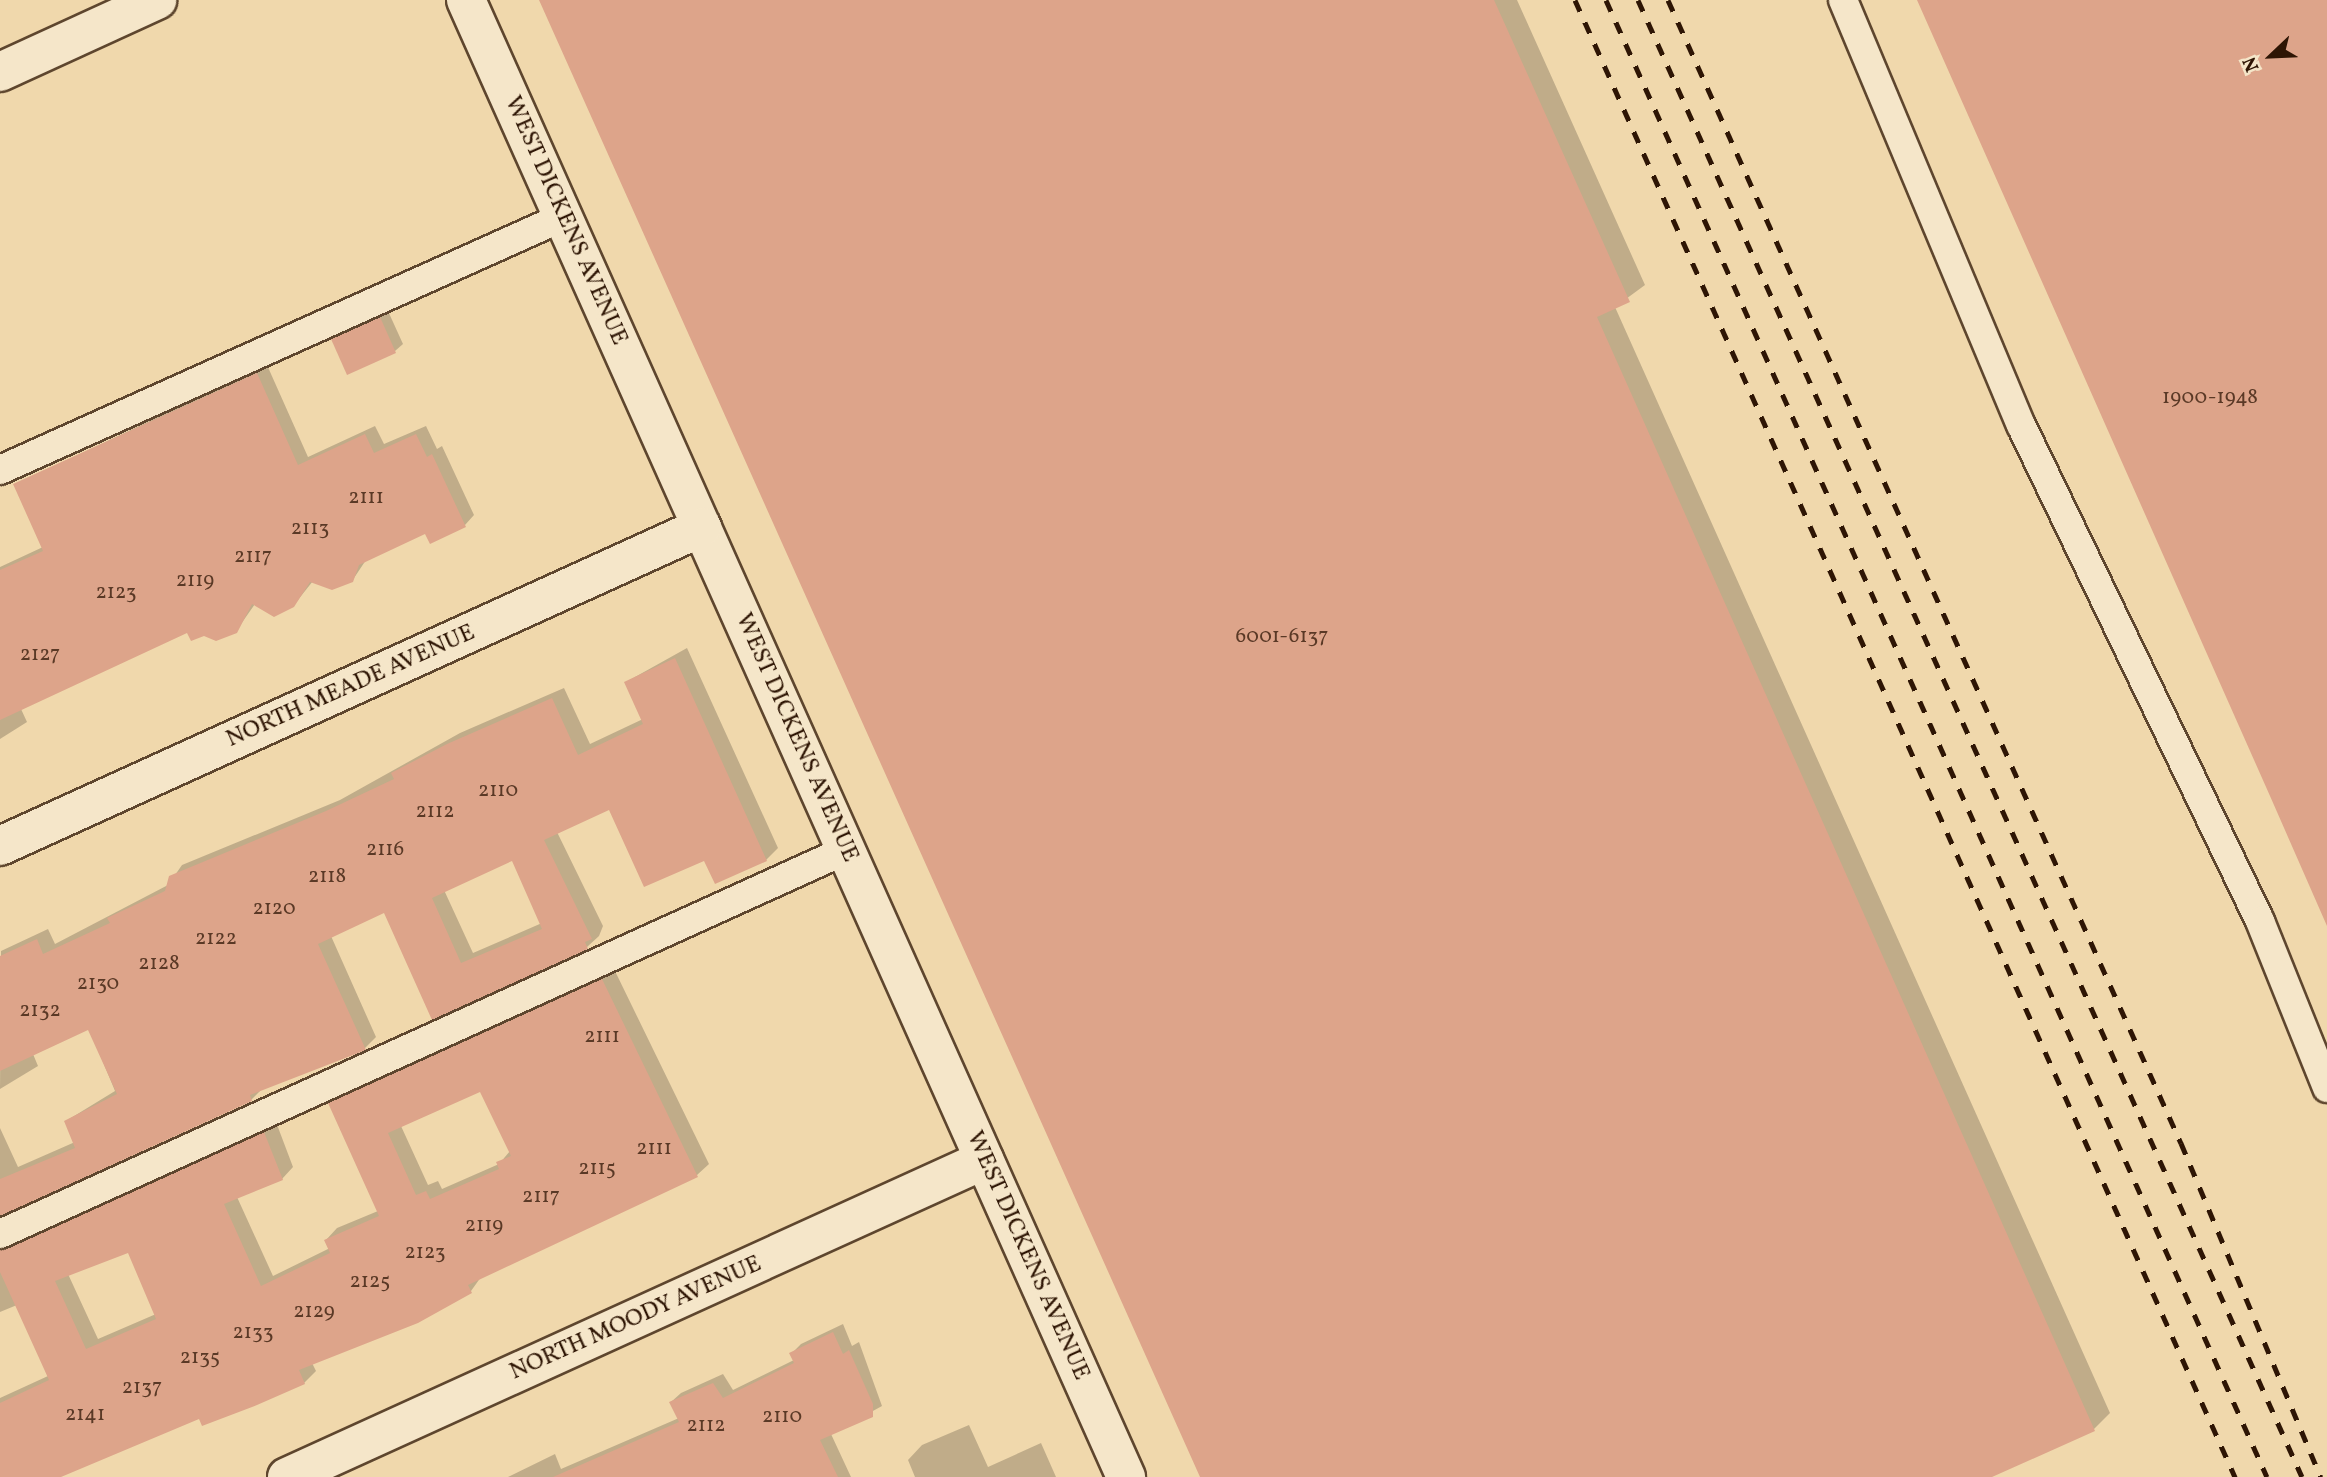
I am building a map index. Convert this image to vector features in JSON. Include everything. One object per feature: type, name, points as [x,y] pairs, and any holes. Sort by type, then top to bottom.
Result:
[{"type":"street","points":[[0,72],[157,0]]},
{"type":"street","name":"WEST DICKENS AVENUE","points":[[466,0],[1126,1477]]},
{"type":"street","name":"NORTH MEADE AVENUE","points":[[0,846],[702,527]]},
{"type":"street","name":"NORTH MOODY AVENUE","points":[[287,1477],[984,1160]]},
{"type":"lane","points":[[1843,0],[2021,425],[2260,921],[2327,1088]]},
{"type":"lane","points":[[0,470],[563,217]]},
{"type":"lane","points":[[0,1234],[846,850]]},
{"type":"building","points":[[539,0],[1494,0],[1630,302],[1597,317],[2095,1431],[1992,1477],[1200,1477]]},
{"type":"building","points":[[1917,0],[2327,0],[2327,926],[2270,796]]},
{"type":"building","points":[[380,317],[396,353],[347,375],[331,339]]},
{"type":"building","points":[[257,373],[298,465],[365,434],[374,453],[416,434],[427,457],[432,454],[466,527],[430,544],[425,534],[359,565],[353,582],[332,590],[310,582],[294,607],[274,617],[252,604],[237,633],[216,641],[204,636],[191,641],[187,633],[0,720],[0,570],[43,551],[13,484]]},
{"type":"building","points":[[675,658],[767,861],[715,884],[704,861],[644,887],[609,810],[544,840],[592,939],[585,942],[588,949],[432,1020],[384,913],[318,944],[366,1050],[250,1095],[252,1101],[0,1216],[0,1179],[75,1148],[64,1121],[117,1094],[88,1030],[0,1071],[0,956],[37,939],[43,954],[110,923],[107,918],[165,891],[169,876],[326,811],[394,779],[391,773],[447,744],[552,698],[578,755],[643,724],[624,682]],"holes":[[[512,861],[542,929],[461,963],[432,898]]]},
{"type":"building","points":[[602,979],[698,1177],[468,1285],[472,1293],[418,1323],[299,1370],[305,1384],[257,1405],[202,1426],[199,1419],[61,1477],[0,1477],[0,1403],[49,1380],[0,1272],[0,1250],[264,1132],[283,1180],[224,1204],[261,1286],[330,1253],[324,1240],[379,1216],[328,1103]],"holes":[[[480,1092],[511,1156],[496,1162],[499,1169],[430,1199],[426,1191],[416,1195],[388,1133]],[[128,1253],[156,1319],[86,1349],[55,1281]]]},
{"type":"building","points":[[833,1332],[843,1354],[849,1350],[873,1404],[873,1417],[820,1440],[838,1477],[553,1477],[679,1422],[669,1402],[713,1383],[723,1398],[794,1363],[789,1353]]},
{"type":"railway","points":[[1575,0],[2235,1477]]},
{"type":"railway","points":[[1606,0],[2267,1477]]},
{"type":"railway","points":[[1638,0],[2302,1477]]},
{"type":"railway","points":[[1668,0],[2181,1143],[2321,1477]]}]
